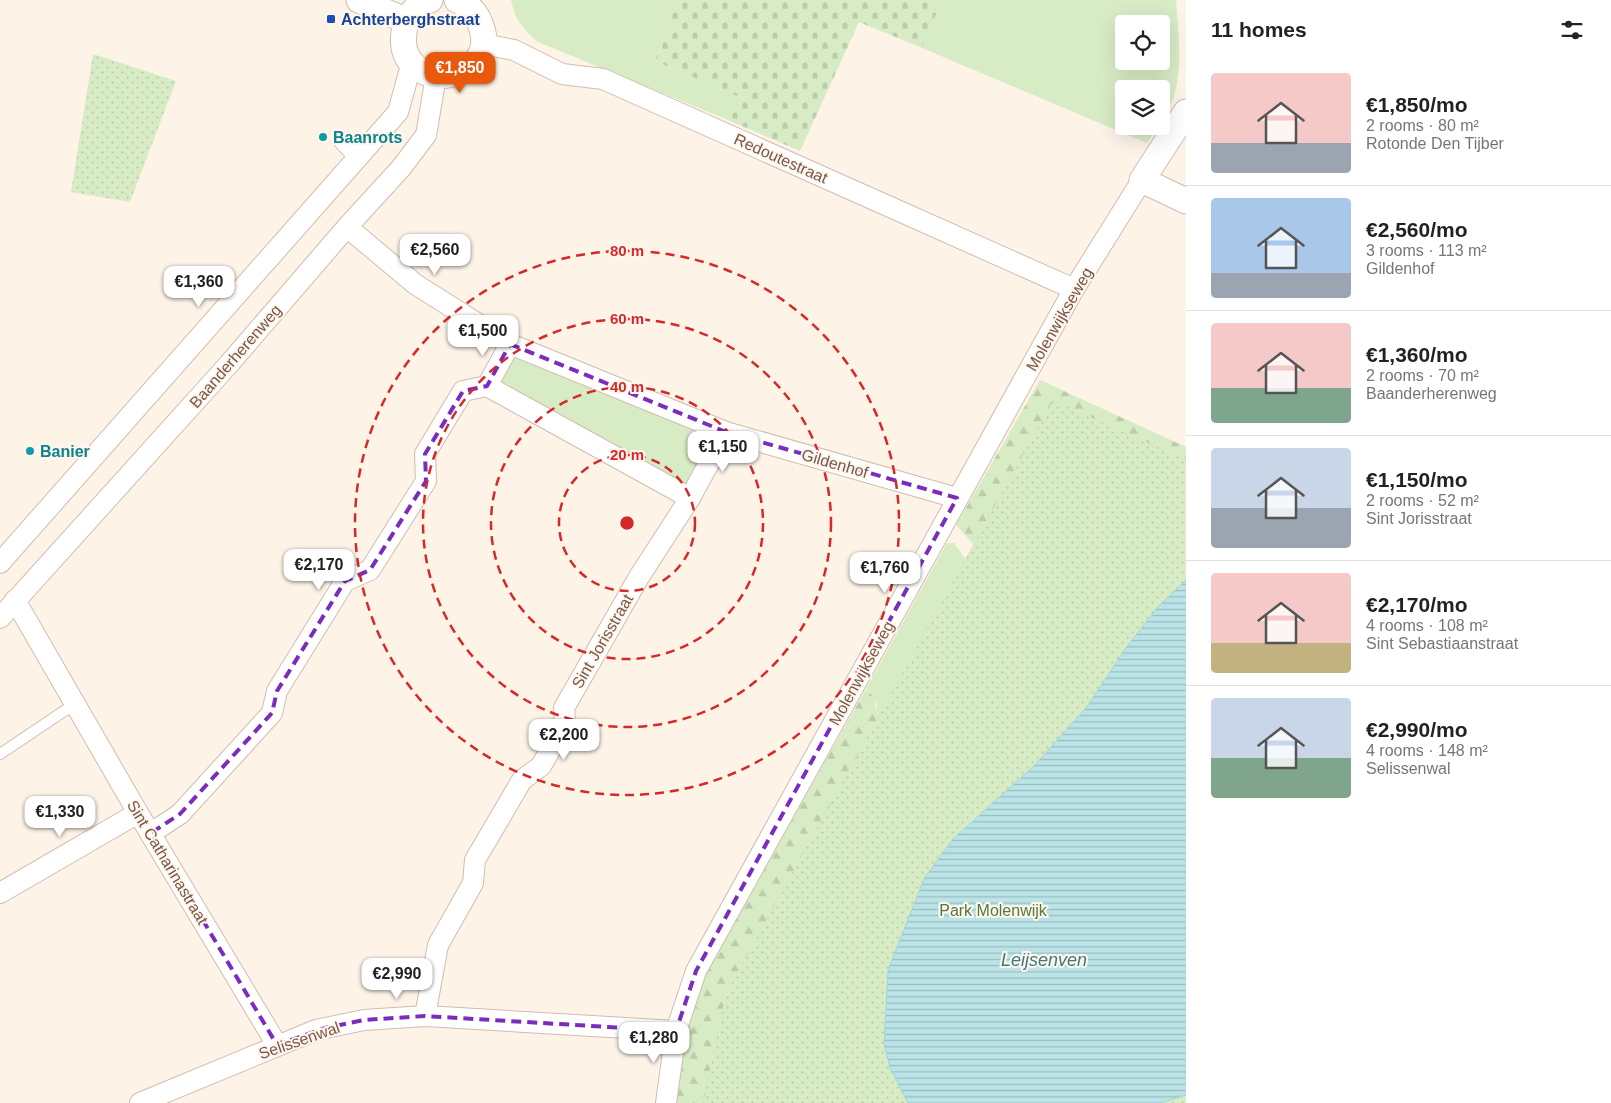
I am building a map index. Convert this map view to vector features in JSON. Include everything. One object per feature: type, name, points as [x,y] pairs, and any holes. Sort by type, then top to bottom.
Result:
[{"type":"street","points":[[359,0],[406,21]]},
{"type":"street","points":[[430,0],[414,10],[406,21],[405,49],[412,62],[423,71],[436,76],[447,77],[466,70],[480,54],[483,44],[483,29],[477,15],[464,1]]},
{"type":"street","name":"Redoutestraat","points":[[483,44],[514,50],[562,74],[603,79],[1074,289]]},
{"type":"street","points":[[0,563],[398,112],[412,62]]},
{"type":"street","name":"Baanderherenweg","points":[[0,618],[224,370],[347,227],[401,168],[426,135],[436,76]]},
{"type":"street","points":[[1186,112],[1142,180],[1186,201]]},
{"type":"street","points":[[342,142],[357,158]]},
{"type":"street","name":"Molenwijkseweg","points":[[666,1103],[676,1031],[696,971],[1074,289],[1142,180]]},
{"type":"street","name":"Gildenhof","points":[[347,227],[415,284],[510,344],[726,432],[957,498]]},
{"type":"street","points":[[487,386],[510,344]]},
{"type":"street","points":[[151,833],[180,814],[272,713],[277,691],[345,581],[370,570],[426,481],[425,454],[463,391],[487,386],[690,498]]},
{"type":"street","name":"Sint Jorisstraat","points":[[425,1016],[438,945],[473,883],[475,860],[522,780],[541,766],[565,724],[564,708],[639,577],[690,498],[726,432]]},
{"type":"street","name":"Sint Catharinastraat","points":[[16,600],[138,813],[277,1045]]},
{"type":"street","points":[[0,893],[138,813]]},
{"type":"street","name":"Selissenwal","points":[[140,1103],[277,1045],[325,1028],[348,1023],[425,1016],[676,1031]]},
{"type":"lane","points":[[0,754],[76,703]]},
{"type":"highlighted area","points":[[510,344],[726,432],[957,498],[696,971],[676,1031],[425,1016],[364,1020],[325,1028],[277,1045],[151,833],[180,814],[272,713],[277,691],[345,581],[370,570],[426,481],[425,454],[463,391],[487,386]]},
{"type":"green space","points":[[511,0],[678,0],[655,61],[743,98],[728,120],[538,42],[520,24]]},
{"type":"green space","points":[[678,0],[942,0],[922,48],[859,22],[800,151],[728,120],[742,98],[655,61]]},
{"type":"green space","points":[[942,0],[1176,0],[1179,64],[1178,80],[1170,106],[1170,80],[1115,80],[1115,129],[922,48]]},
{"type":"green space","points":[[93,54],[176,81],[130,202],[71,192]]},
{"type":"green space","points":[[1128,135],[1152,135],[1147,143]]},
{"type":"green space","points":[[512,351],[684,423],[712,438],[689,485],[683,485],[494,384]]},
{"type":"green space","points":[[1040,380],[1186,447],[1186,506],[1004,578],[956,525]]},
{"type":"green space","name":"Park Molenwijk","points":[[1053,400],[1186,460],[1186,1103],[703,1103],[726,993]]},
{"type":"green space","points":[[947,543],[954,543],[996,601],[742,1103],[810,854],[847,774],[868,744],[877,705],[875,698],[866,689]]},
{"type":"green space","points":[[866,689],[875,698],[877,724],[868,744],[847,774],[810,854],[742,1103],[675,1103],[689,1008],[708,969]]},
{"type":"water","name":"Leijsenven","points":[[1186,580],[1186,1095],[1160,1103],[908,1103],[890,1068],[884,1044],[888,970],[924,879],[953,839],[1034,766],[1086,708],[1126,648],[1157,608]]},
{"type":"place","name":"Achterberghstraat","points":[[331,19]]},
{"type":"place","name":"Baanrots","points":[[323,137]]},
{"type":"place","name":"Banier","points":[[30,451]]}]
